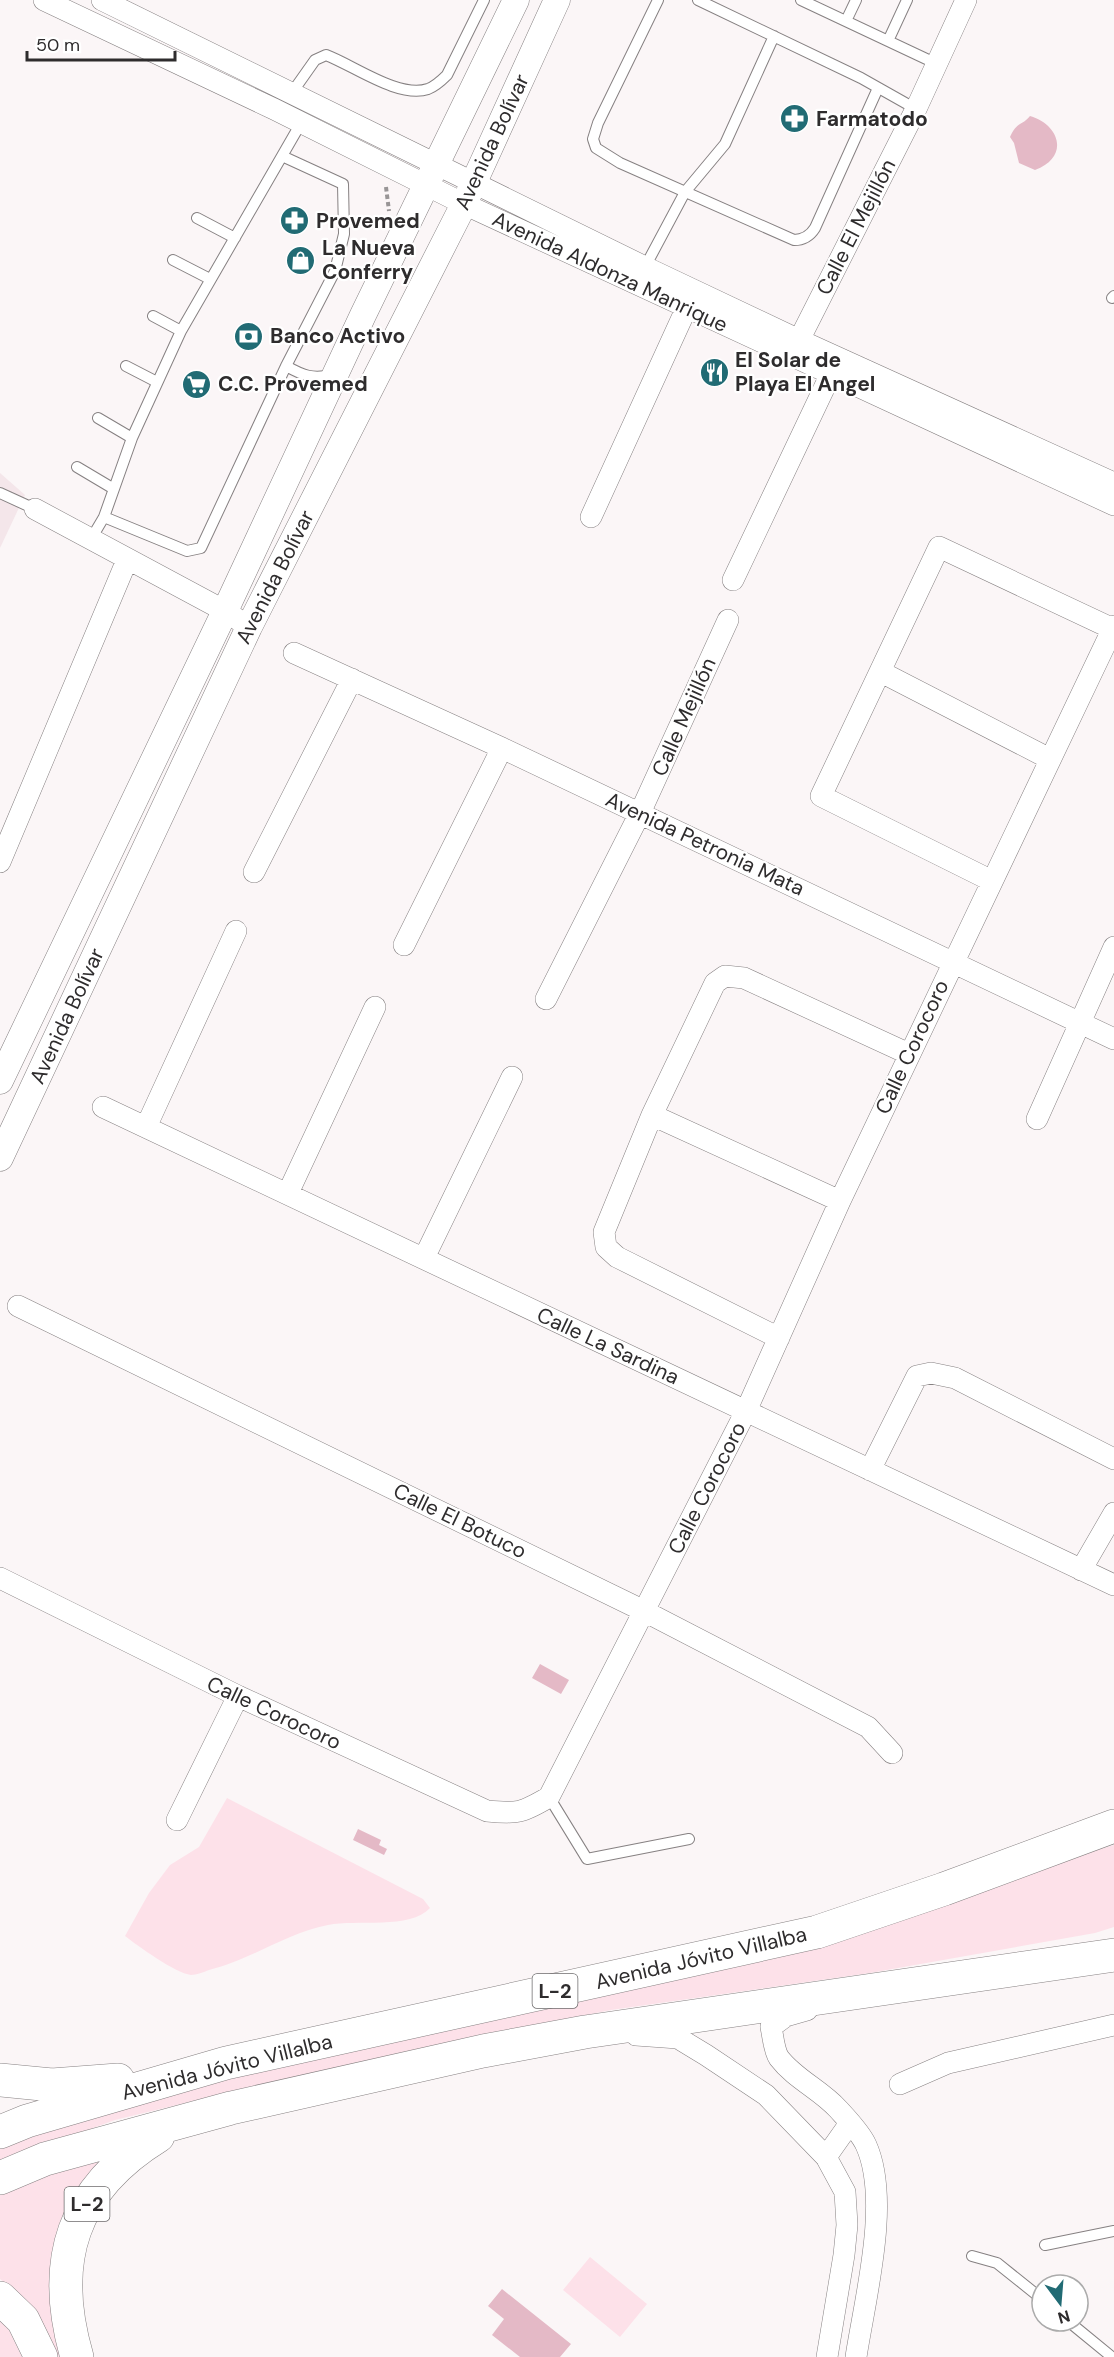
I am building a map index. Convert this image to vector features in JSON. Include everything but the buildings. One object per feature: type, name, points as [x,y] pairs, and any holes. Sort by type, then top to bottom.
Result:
[{"type":"main road","name":"Avenida Jóvito Villalba","points":[[0,2132],[27,2121],[226,2063],[817,1932],[1111,1829]]},
{"type":"main road","points":[[1051,1963],[1114,1945]]},
{"type":"main road","name":"Avenida Jóvito Villalba","points":[[0,2178],[45,2159],[231,2108],[483,2051],[585,2032],[1114,1955]]},
{"type":"main road","name":"L-2","points":[[0,2080],[52,2085],[119,2080],[226,2063]]},
{"type":"main road","name":"L-2","points":[[73,2343],[64,2283],[74,2230],[86,2205],[105,2178],[124,2158],[182,2121]]},
{"type":"main road","points":[[0,2298],[23,2320],[38,2350]]},
{"type":"street","name":"Avenida Aldonza Manrique","points":[[44,0],[301,123],[431,175],[835,366],[1114,505]]},
{"type":"street","name":"Avenida Aldonza Manrique","points":[[102,0],[291,94],[431,175]]},
{"type":"street","name":"Avenida Bolívar","points":[[1,1076],[516,0]]},
{"type":"street","name":"Avenida Bolívar","points":[[0,1158],[249,627],[469,193],[557,0]]},
{"type":"street","name":"Calle El Mejillón","points":[[795,347],[916,109],[966,0]]},
{"type":"street","name":"Avenida Aldonza Manrique","points":[[469,193],[645,267],[691,299]]},
{"type":"street","points":[[591,517],[691,299]]},
{"type":"street","name":"Avenida Aldonza Manrique","points":[[835,366],[1114,483]]},
{"type":"street","points":[[733,580],[835,366]]},
{"type":"street","points":[[35,509],[225,611],[249,627]]},
{"type":"street","points":[[992,881],[821,796],[939,546],[1113,627]]},
{"type":"street","points":[[0,862],[127,560]]},
{"type":"street","name":"Calle Mejillón","points":[[546,999],[640,813],[728,620]]},
{"type":"street","name":"Calle Corocoro","points":[[0,1578],[238,1696],[488,1811],[516,1813],[527,1810],[549,1797],[746,1411],[840,1201],[1113,627]]},
{"type":"street","name":"Avenida Petronia Mata","points":[[294,653],[502,748],[1114,1039]]},
{"type":"street","points":[[881,672],[1050,759]]},
{"type":"street","points":[[255,872],[352,679]]},
{"type":"street","points":[[404,945],[502,748]]},
{"type":"street","points":[[146,1127],[236,931]]},
{"type":"street","points":[[1037,1119],[1114,947]]},
{"type":"street","points":[[779,1338],[617,1257],[606,1247],[604,1232],[652,1115],[715,984],[725,976],[744,978],[909,1054]]},
{"type":"street","points":[[288,1193],[375,1007]]},
{"type":"street","points":[[424,1258],[512,1077]]},
{"type":"street","name":"Calle La Sardina","points":[[103,1107],[1114,1586]]},
{"type":"street","points":[[652,1115],[840,1201]]},
{"type":"street","name":"Calle El Botuco","points":[[18,1306],[645,1611],[868,1727],[892,1753]]},
{"type":"street","points":[[870,1470],[917,1376],[931,1373],[955,1378],[1114,1458]]},
{"type":"street","points":[[1081,1570],[1114,1513]]},
{"type":"street","points":[[177,1820],[238,1696]]},
{"type":"street","points":[[856,2357],[878,2217],[875,2182],[866,2145],[836,2107],[778,2057],[771,2027],[786,2016],[868,1991]]},
{"type":"street","points":[[900,2084],[948,2063],[1114,2025]]},
{"type":"street","points":[[585,2032],[678,2038],[766,2095],[826,2157],[845,2192],[847,2225],[827,2357]]},
{"type":"street","points":[[826,2157],[850,2123]]},
{"type":"lane","points":[[291,94],[300,79],[321,55],[396,87],[417,91],[429,89],[447,75],[484,0]]},
{"type":"lane","points":[[658,0],[598,123],[594,143],[600,152],[794,240],[810,235],[819,220],[878,88]]},
{"type":"lane","points":[[698,0],[916,109]]},
{"type":"lane","points":[[801,0],[937,64]]},
{"type":"lane","points":[[846,21],[856,0]]},
{"type":"lane","points":[[888,41],[907,0]]},
{"type":"lane","points":[[645,267],[684,192],[725,144],[774,36]]},
{"type":"lane","points":[[91,539],[104,517],[132,438],[181,331],[301,123]]},
{"type":"lane","points":[[104,517],[187,551],[201,548],[286,366],[335,271],[344,234],[343,184],[282,156]]},
{"type":"lane","points":[[197,218],[235,238]]},
{"type":"lane","points":[[173,260],[210,279]]},
{"type":"lane","points":[[153,316],[181,331]]},
{"type":"lane","points":[[126,366],[157,382]]},
{"type":"lane","points":[[286,366],[300,374],[316,378],[335,375]]},
{"type":"lane","points":[[98,417],[132,438]]},
{"type":"lane","points":[[77,467],[114,489]]},
{"type":"lane","points":[[0,493],[35,509]]},
{"type":"lane","points":[[549,1797],[587,1858],[689,1839]]},
{"type":"lane","points":[[1045,2245],[1114,2231]]},
{"type":"lane","points":[[972,2256],[997,2263],[1030,2289]]},
{"type":"lane","points":[[1083,2333],[1112,2357]]},
{"type":"shaded area","points":[[1030,116],[1041,120],[1049,127],[1057,142],[1057,150],[1053,158],[1046,165],[1035,170],[1019,163],[1014,143],[1010,137],[1015,128]]},
{"type":"shaded area","points":[[0,473],[25,495],[0,548]]},
{"type":"shaded area","points":[[540,1664],[569,1680],[561,1694],[532,1678]]},
{"type":"shaded area","points":[[227,1798],[423,1899],[430,1908],[410,1919],[340,1923],[313,1929],[224,1966],[198,1974],[191,1975],[176,1969],[125,1936],[149,1893],[170,1865],[199,1847]]},
{"type":"shaded area","points":[[358,1829],[381,1840],[379,1845],[387,1849],[384,1855],[353,1840]]},
{"type":"shaded area","points":[[1114,1845],[1114,1927],[1095,1933],[870,1973],[611,2010],[468,2039],[272,2082],[115,2120],[0,2162],[0,2144],[111,2107],[1023,1872]]},
{"type":"shaded area","points":[[118,2152],[76,2195],[65,2211],[58,2228],[54,2245],[52,2281],[61,2353],[59,2357],[54,2356],[26,2301],[0,2279],[0,2190]]},
{"type":"shaded area","points":[[590,2257],[647,2304],[620,2337],[563,2290]]},
{"type":"shaded area","points":[[502,2289],[571,2344],[560,2357],[520,2357],[492,2335],[504,2319],[488,2306]]},
{"type":"shaded area","points":[[0,2319],[8,2328],[22,2357],[0,2357]]},
{"type":"place","name":"Farmatodo","points":[[795,119]]},
{"type":"place","name":"Provemed","points":[[295,221]]},
{"type":"place","name":"La Nueva Conferry","points":[[301,260]]},
{"type":"place","name":"Banco Activo","points":[[249,336]]},
{"type":"place","name":"El Solar de Playa El Angel","points":[[714,372]]},
{"type":"place","name":"C.C. Provemed","points":[[197,384]]}]
